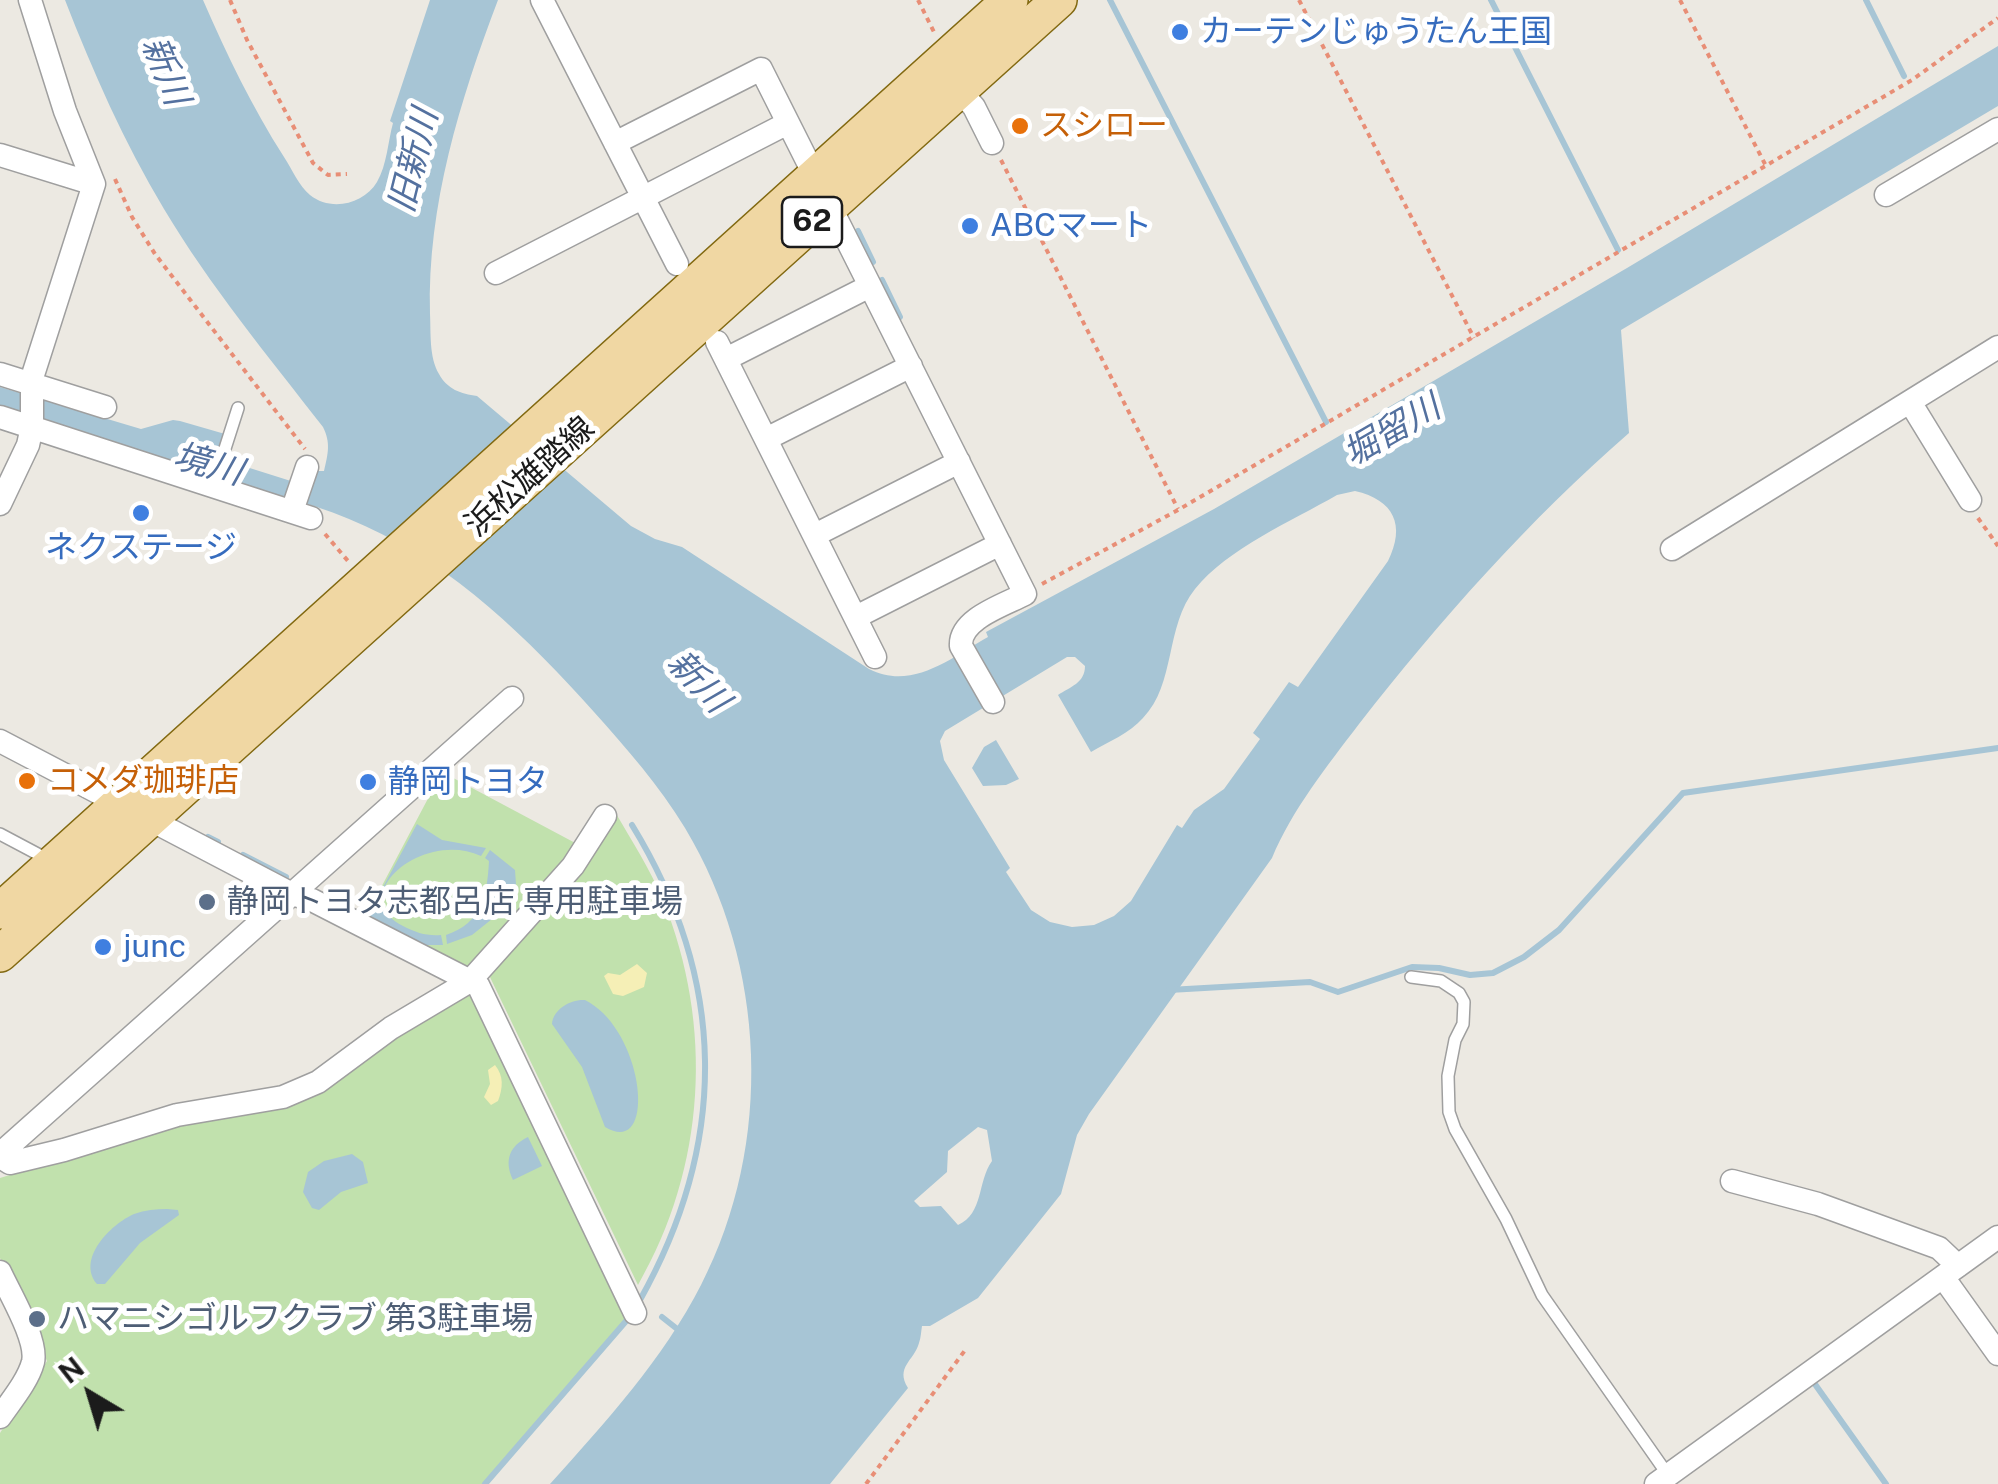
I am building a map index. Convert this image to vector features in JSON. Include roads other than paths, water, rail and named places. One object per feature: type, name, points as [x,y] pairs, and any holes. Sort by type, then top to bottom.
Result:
[{"type":"main road","name":"浜松雄踏線","points":[[0,954],[134,811],[823,191],[952,52],[1010,0]]},
{"type":"main road","name":"浜松雄踏線","points":[[823,191],[959,90],[1059,0]]},
{"type":"main road","name":"浜松雄踏線","points":[[0,911],[54,862],[134,811]]},
{"type":"street","points":[[0,504],[23,458],[32,425],[32,387],[94,184],[65,111],[30,0]]},
{"type":"street","points":[[542,0],[677,264]]},
{"type":"street","points":[[616,143],[761,69],[1025,594],[962,632],[961,646],[994,702]]},
{"type":"street","points":[[959,90],[974,106],[992,143]]},
{"type":"street","points":[[496,272],[788,123]]},
{"type":"street","points":[[1886,195],[1998,129]]},
{"type":"street","points":[[0,155],[94,184]]},
{"type":"street","points":[[870,286],[722,351],[875,657]]},
{"type":"street","points":[[1672,550],[1998,347]]},
{"type":"street","points":[[766,439],[910,366]]},
{"type":"street","points":[[0,374],[105,407]]},
{"type":"street","points":[[1910,402],[1970,500]]},
{"type":"street","points":[[0,417],[300,510],[306,467]]},
{"type":"street","points":[[814,536],[959,462]]},
{"type":"street","points":[[856,617],[1000,544]]},
{"type":"street","points":[[512,698],[0,1155],[10,1163],[141,1124],[198,1110],[265,1101],[301,1090],[391,1028],[470,981],[574,866],[604,816]]},
{"type":"street","points":[[0,740],[292,894],[312,900],[478,985],[635,1313]]},
{"type":"street","points":[[1732,1181],[1818,1204],[1939,1248],[1998,1354]]},
{"type":"street","points":[[1662,1479],[1998,1237]]},
{"type":"street","points":[[0,1272],[30,1337],[34,1356],[28,1374],[0,1417]]},
{"type":"lane","points":[[213,484],[238,408]]},
{"type":"lane","points":[[0,834],[54,862]]},
{"type":"lane","points":[[1410,977],[1441,981],[1459,993],[1464,1002],[1463,1024],[1448,1076],[1449,1112],[1455,1129],[1506,1219],[1542,1294],[1662,1479]]},
{"type":"water","points":[[65,0],[203,0],[251,100],[299,182],[318,200],[337,204],[364,196],[377,182],[385,161],[393,123],[390,121],[430,0],[498,0],[459,115],[440,194],[430,314],[432,353],[439,374],[455,390],[477,396],[631,526],[682,547],[869,669],[901,676],[945,662],[988,637],[986,632],[1214,509],[1998,46],[1998,106],[1621,330],[1629,433],[1487,572],[1347,740],[1300,806],[1272,858],[1089,1114],[1077,1135],[1061,1194],[978,1298],[930,1326],[922,1326],[917,1349],[904,1369],[908,1388],[830,1484],[550,1484],[612,1414],[669,1338],[701,1285],[725,1230],[741,1173],[750,1114],[751,1055],[745,995],[732,937],[712,881],[685,828],[653,782],[517,632],[430,562],[333,512],[0,411],[0,387],[141,429],[180,421],[225,434],[218,458],[294,482],[324,471],[327,459],[323,427],[220,293],[149,184],[98,80]],"holes":[[[1355,491],[1379,501],[1393,516],[1396,536],[1388,561],[1298,687],[1289,682],[1253,733],[1260,739],[1224,789],[1194,810],[1182,828],[1177,825],[1131,901],[1114,916],[1094,925],[1072,927],[1050,922],[1031,910],[944,760],[940,741],[945,731],[1067,657],[1075,657],[1085,666],[1082,677],[1058,695],[1091,752],[1118,737],[1138,723],[1153,704],[1161,689],[1179,620],[1195,589],[1208,575],[1261,537],[1337,495]],[[978,1127],[987,1130],[992,1161],[972,1213],[958,1225],[941,1206],[920,1207],[914,1201],[947,1172],[948,1151]]]},
{"type":"water","points":[[996,740],[1019,779],[1006,785],[983,786],[972,768],[984,747]]},
{"type":"water","points":[[417,824],[442,840],[486,848],[481,856],[459,850],[436,851],[416,858],[398,869],[387,883],[382,898],[387,913],[403,926],[441,935],[443,945],[424,945],[368,915]]},
{"type":"water","points":[[490,850],[515,870],[517,899],[472,935],[447,944],[446,935],[468,923],[480,907],[488,874],[489,861],[485,858]]},
{"type":"water","points":[[585,1000],[605,1015],[632,1062],[638,1109],[633,1125],[622,1132],[605,1127],[582,1067],[552,1024],[564,1006]]},
{"type":"water","points":[[528,1137],[542,1166],[513,1180],[510,1155]]},
{"type":"water","points":[[352,1154],[363,1162],[368,1183],[341,1192],[319,1210],[312,1208],[303,1192],[308,1172],[324,1161]]},
{"type":"water","points":[[178,1210],[179,1215],[140,1243],[105,1284],[97,1284],[92,1274],[93,1254],[107,1234],[134,1214]]},
{"type":"waterway","points":[[1110,0],[1326,422]]},
{"type":"waterway","points":[[1491,0],[1618,250]]},
{"type":"waterway","points":[[1866,0],[1904,76]]},
{"type":"waterway","points":[[858,231],[873,262]]},
{"type":"waterway","points":[[882,280],[900,317],[896,321]]},
{"type":"waterway","points":[[1169,990],[1310,982],[1338,992],[1412,967],[1470,975],[1493,973],[1524,957],[1559,930],[1683,793],[1998,748]]},
{"type":"waterway","points":[[632,825],[663,883],[686,942],[700,1001],[705,1061],[702,1121],[690,1180],[669,1240],[640,1300]]},
{"type":"waterway","points":[[208,837],[218,842]]},
{"type":"waterway","points":[[243,855],[286,877]]},
{"type":"waterway","points":[[662,1317],[681,1332]]},
{"type":"waterway","points":[[485,1484],[627,1320]]},
{"type":"waterway","points":[[1812,1380],[1886,1484]]},
{"type":"place","name":"カーテンじゅうたん王国","points":[[1180,32]]},
{"type":"place","name":"スシロー","points":[[1020,126]]},
{"type":"place","name":"ABCマート","points":[[970,226]]},
{"type":"place","name":"ネクステージ","points":[[141,513]]},
{"type":"place","name":"コメダ珈琲店","points":[[27,781]]},
{"type":"place","name":"静岡トヨタ","points":[[368,782]]},
{"type":"place","name":"静岡トヨタ志都呂店 専用駐車場","points":[[207,902]]},
{"type":"place","name":"junc","points":[[103,947]]},
{"type":"place","name":"ハマニシゴルフクラブ 第3駐車場","points":[[37,1319]]},
{"type":"water label","name":"新川","points":[[165,71]]},
{"type":"water label","name":"旧新川","points":[[414,161]]},
{"type":"water label","name":"堀留川","points":[[1392,431]]},
{"type":"water label","name":"境川","points":[[208,465]]},
{"type":"water label","name":"新川","points":[[698,682]]}]
